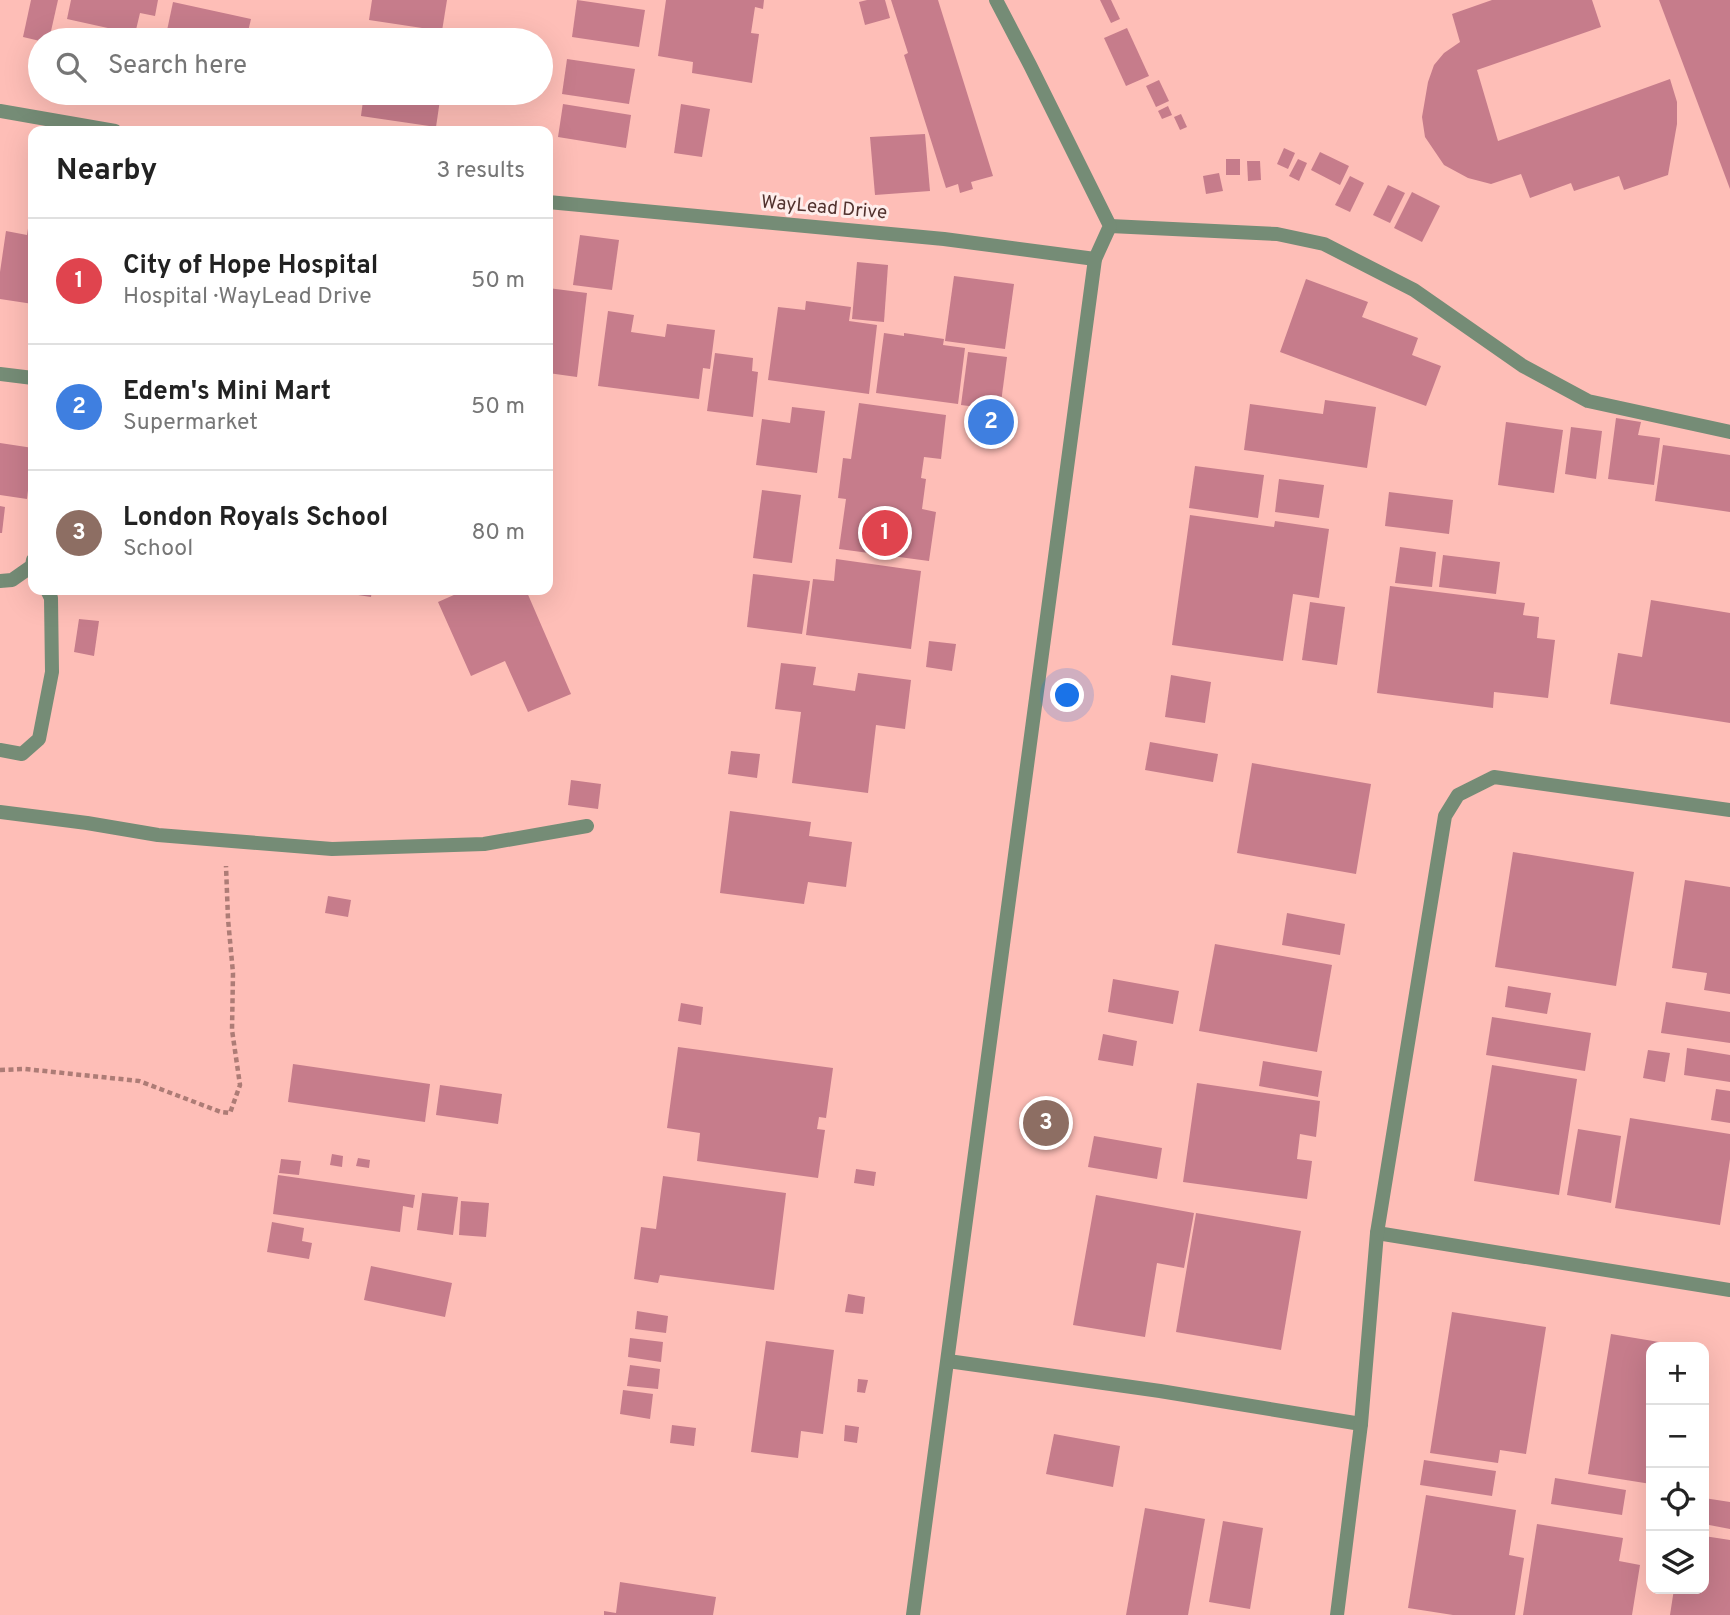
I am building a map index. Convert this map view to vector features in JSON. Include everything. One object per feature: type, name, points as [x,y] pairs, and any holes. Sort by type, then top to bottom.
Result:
[{"type":"street","points":[[996,0],[1110,226]]},
{"type":"street","points":[[0,111],[86,126]]},
{"type":"street","name":"WayLead Drive","points":[[553,202],[944,239],[1095,259]]},
{"type":"street","points":[[913,1615],[1095,259],[1110,226]]},
{"type":"street","points":[[1110,226],[1277,234],[1324,244],[1414,290],[1523,366],[1588,401],[1730,432]]},
{"type":"street","points":[[0,374],[28,378]]},
{"type":"street","points":[[0,581],[12,580],[28,569]]},
{"type":"street","points":[[0,750],[22,754],[39,740],[52,672],[50,595]]},
{"type":"street","points":[[1337,1615],[1361,1424],[1377,1233],[1445,816],[1458,795],[1494,777],[1730,810]]},
{"type":"street","points":[[0,811],[158,835],[332,849],[484,844],[587,826]]},
{"type":"street","points":[[1377,1233],[1730,1290]]},
{"type":"street","points":[[948,1361],[1160,1391],[1361,1424]]},
{"type":"path","points":[[0,1070],[25,1069],[139,1081],[230,1113],[240,1085],[232,1030],[233,974],[225,840]]},
{"type":"building","points":[[31,0],[58,0],[52,28],[28,28],[28,38],[23,37]]},
{"type":"building","points":[[71,0],[158,0],[155,16],[140,13],[136,28],[108,28],[67,19]]},
{"type":"building","points":[[372,0],[447,0],[442,28],[422,28],[369,20]]},
{"type":"building","points":[[577,0],[645,10],[639,47],[572,37]]},
{"type":"building","points":[[666,0],[764,0],[763,9],[755,7],[751,33],[759,34],[752,83],[692,73],[693,62],[658,56]]},
{"type":"building","points":[[885,0],[890,18],[865,25],[859,2]]},
{"type":"building","points":[[891,0],[938,0],[993,176],[971,182],[973,189],[960,193],[958,184],[946,188],[904,55],[908,53]]},
{"type":"building","points":[[1100,0],[1111,0],[1120,19],[1111,23]]},
{"type":"building","points":[[1492,0],[1592,0],[1601,27],[1477,70],[1498,141],[1670,79],[1677,102],[1677,124],[1668,175],[1624,190],[1619,176],[1574,191],[1571,183],[1530,198],[1521,174],[1491,184],[1468,178],[1444,165],[1425,137],[1422,117],[1428,82],[1434,65],[1444,53],[1460,42],[1452,14]]},
{"type":"building","points":[[1659,0],[1730,0],[1730,189]]},
{"type":"building","points":[[173,2],[251,19],[249,28],[168,28]]},
{"type":"building","points":[[1127,28],[1149,76],[1126,86],[1104,38]]},
{"type":"building","points":[[567,59],[635,69],[629,104],[562,94]]},
{"type":"building","points":[[1159,80],[1169,101],[1156,107],[1146,86]]},
{"type":"building","points":[[563,104],[631,115],[626,148],[558,137]]},
{"type":"building","points":[[681,104],[710,109],[702,157],[674,153]]},
{"type":"building","points":[[362,105],[439,105],[436,126],[361,116]]},
{"type":"building","points":[[1168,106],[1172,115],[1162,119],[1158,111]]},
{"type":"building","points":[[1181,114],[1187,127],[1180,130],[1174,117]]},
{"type":"building","points":[[925,134],[930,191],[875,195],[870,137]]},
{"type":"building","points":[[1284,148],[1295,153],[1288,169],[1277,164]]},
{"type":"building","points":[[1320,152],[1349,166],[1340,185],[1311,170]]},
{"type":"building","points":[[1226,159],[1240,159],[1240,175],[1226,175]]},
{"type":"building","points":[[1298,159],[1307,163],[1299,181],[1289,176]]},
{"type":"building","points":[[1247,161],[1260,161],[1261,180],[1248,181]]},
{"type":"building","points":[[1219,173],[1223,191],[1206,194],[1203,176]]},
{"type":"building","points":[[1350,176],[1364,183],[1350,212],[1335,205]]},
{"type":"building","points":[[1388,185],[1405,193],[1390,223],[1373,215]]},
{"type":"building","points":[[1412,192],[1440,206],[1422,242],[1394,228]]},
{"type":"building","points":[[28,228],[28,303],[0,299],[0,272],[6,231],[27,235]]},
{"type":"building","points":[[580,235],[619,240],[612,290],[573,285]]},
{"type":"building","points":[[857,262],[888,265],[884,322],[852,319]]},
{"type":"building","points":[[954,276],[1014,284],[1005,349],[945,341]]},
{"type":"building","points":[[1306,279],[1368,302],[1362,317],[1418,338],[1412,355],[1441,366],[1426,406],[1280,352]]},
{"type":"building","points":[[553,289],[587,293],[577,377],[553,374]]},
{"type":"building","points":[[806,301],[851,307],[849,321],[877,325],[869,394],[768,380],[778,307],[805,310]]},
{"type":"building","points":[[608,311],[634,315],[631,332],[665,337],[667,324],[715,330],[710,369],[703,368],[699,399],[598,386]]},
{"type":"building","points":[[884,333],[944,339],[943,345],[965,348],[958,404],[876,393]]},
{"type":"building","points":[[968,352],[1007,357],[1000,410],[961,405]]},
{"type":"building","points":[[715,353],[753,358],[752,371],[758,372],[753,417],[707,411]]},
{"type":"building","points":[[1325,400],[1376,407],[1367,468],[1244,450],[1250,404],[1323,414]]},
{"type":"building","points":[[859,403],[946,415],[941,459],[924,457],[921,478],[926,479],[922,509],[936,512],[929,561],[839,549],[846,499],[838,498],[843,458],[851,459]]},
{"type":"building","points":[[792,407],[825,411],[817,473],[756,465],[762,419],[790,423]]},
{"type":"building","points":[[1616,418],[1641,422],[1638,435],[1660,438],[1654,485],[1608,479]]},
{"type":"building","points":[[1506,422],[1563,430],[1554,493],[1498,485]]},
{"type":"building","points":[[1571,427],[1602,431],[1596,479],[1565,474]]},
{"type":"building","points":[[0,443],[28,447],[27,499],[0,495]]},
{"type":"building","points":[[1663,445],[1730,455],[1730,512],[1655,501]]},
{"type":"building","points":[[1195,466],[1264,475],[1258,518],[1189,508]]},
{"type":"building","points":[[1279,479],[1324,485],[1319,518],[1275,512]]},
{"type":"building","points":[[762,490],[801,495],[792,563],[753,558]]},
{"type":"building","points":[[1389,492],[1453,500],[1449,534],[1385,526]]},
{"type":"building","points":[[0,506],[5,507],[2,533],[0,533]]},
{"type":"building","points":[[1190,515],[1274,527],[1275,521],[1329,529],[1319,598],[1293,594],[1283,661],[1172,645]]},
{"type":"building","points":[[1400,547],[1436,552],[1432,587],[1395,583]]},
{"type":"building","points":[[1443,555],[1500,562],[1496,594],[1439,587]]},
{"type":"building","points":[[836,559],[921,571],[911,649],[806,635],[813,579],[834,581]]},
{"type":"building","points":[[753,574],[810,581],[802,634],[747,627]]},
{"type":"building","points":[[1390,586],[1525,603],[1523,615],[1539,617],[1537,638],[1555,640],[1548,698],[1494,692],[1493,708],[1377,693]]},
{"type":"building","points":[[454,595],[528,595],[571,694],[528,712],[505,661],[471,676],[438,602]]},
{"type":"building","points":[[1651,600],[1730,613],[1730,723],[1610,704],[1618,653],[1642,657]]},
{"type":"building","points":[[1310,602],[1345,607],[1337,665],[1302,660]]},
{"type":"building","points":[[79,619],[99,621],[94,656],[74,652]]},
{"type":"building","points":[[929,641],[956,644],[952,671],[926,667]]},
{"type":"building","points":[[781,663],[816,667],[813,685],[855,691],[858,673],[911,680],[905,729],[876,725],[868,793],[792,783],[801,712],[775,709]]},
{"type":"building","points":[[1171,675],[1211,682],[1205,723],[1165,717]]},
{"type":"building","points":[[1150,742],[1218,754],[1213,782],[1145,770]]},
{"type":"building","points":[[731,751],[760,754],[757,778],[728,774]]},
{"type":"building","points":[[1252,763],[1371,784],[1356,874],[1237,853]]},
{"type":"building","points":[[571,780],[601,784],[598,809],[568,805]]},
{"type":"building","points":[[730,811],[811,822],[809,836],[852,842],[846,887],[808,882],[804,904],[720,893]]},
{"type":"building","points":[[1513,852],[1634,872],[1616,986],[1495,967]]},
{"type":"building","points":[[1685,880],[1730,887],[1730,994],[1704,990],[1707,973],[1672,968]]},
{"type":"building","points":[[328,896],[351,900],[348,917],[325,913]]},
{"type":"building","points":[[1287,913],[1345,924],[1340,955],[1282,945]]},
{"type":"building","points":[[1215,944],[1332,965],[1317,1052],[1199,1031]]},
{"type":"building","points":[[1113,979],[1179,991],[1173,1024],[1108,1012]]},
{"type":"building","points":[[1508,986],[1551,993],[1547,1014],[1505,1007]]},
{"type":"building","points":[[1666,1002],[1730,1012],[1730,1043],[1661,1033]]},
{"type":"building","points":[[681,1003],[703,1007],[701,1025],[678,1021]]},
{"type":"building","points":[[1492,1017],[1591,1033],[1585,1071],[1486,1055]]},
{"type":"building","points":[[1103,1034],[1137,1041],[1133,1066],[1098,1060]]},
{"type":"building","points":[[678,1047],[833,1068],[826,1118],[819,1117],[817,1129],[825,1130],[818,1178],[697,1161],[700,1133],[667,1128]]},
{"type":"building","points":[[1687,1048],[1730,1055],[1730,1082],[1684,1075]]},
{"type":"building","points":[[1648,1050],[1670,1053],[1665,1082],[1643,1078]]},
{"type":"building","points":[[1263,1061],[1322,1071],[1318,1097],[1259,1086]]},
{"type":"building","points":[[293,1064],[430,1084],[425,1122],[288,1102]]},
{"type":"building","points":[[1492,1065],[1577,1079],[1559,1195],[1474,1181]]},
{"type":"building","points":[[1197,1083],[1320,1101],[1316,1137],[1300,1134],[1297,1159],[1312,1161],[1307,1199],[1183,1182]]},
{"type":"building","points":[[440,1085],[502,1094],[498,1124],[436,1115]]},
{"type":"building","points":[[1716,1089],[1730,1091],[1730,1123],[1711,1120]]},
{"type":"building","points":[[1630,1118],[1730,1134],[1730,1159],[1720,1225],[1615,1208]]},
{"type":"building","points":[[1578,1129],[1621,1136],[1611,1203],[1567,1195]]},
{"type":"building","points":[[1094,1136],[1162,1148],[1157,1179],[1088,1167]]},
{"type":"building","points":[[332,1154],[343,1156],[342,1167],[330,1165]]},
{"type":"building","points":[[358,1158],[370,1160],[369,1168],[356,1166]]},
{"type":"building","points":[[281,1159],[301,1161],[299,1175],[279,1173]]},
{"type":"building","points":[[856,1169],[876,1172],[874,1186],[854,1183]]},
{"type":"building","points":[[278,1175],[415,1195],[413,1208],[403,1206],[400,1232],[273,1214]]},
{"type":"building","points":[[663,1176],[786,1193],[774,1290],[660,1275],[658,1283],[634,1279],[641,1227],[656,1229]]},
{"type":"building","points":[[422,1193],[458,1197],[453,1235],[417,1230]]},
{"type":"building","points":[[1096,1195],[1194,1213],[1184,1268],[1157,1263],[1145,1337],[1073,1325]]},
{"type":"building","points":[[461,1201],[489,1203],[486,1237],[459,1235]]},
{"type":"building","points":[[1196,1213],[1301,1231],[1281,1350],[1176,1332]]},
{"type":"building","points":[[272,1222],[304,1228],[302,1241],[312,1243],[309,1259],[267,1252]]},
{"type":"building","points":[[371,1266],[452,1283],[445,1317],[364,1300]]},
{"type":"building","points":[[848,1294],[865,1297],[863,1314],[845,1312]]},
{"type":"building","points":[[637,1311],[668,1316],[666,1333],[635,1329]]},
{"type":"building","points":[[1452,1312],[1546,1327],[1526,1454],[1500,1450],[1498,1463],[1430,1453]]},
{"type":"building","points":[[1611,1334],[1659,1342],[1646,1342],[1646,1483],[1588,1474]]},
{"type":"building","points":[[630,1338],[663,1342],[661,1362],[628,1357]]},
{"type":"building","points":[[766,1341],[834,1350],[823,1434],[801,1431],[798,1458],[751,1452]]},
{"type":"building","points":[[630,1365],[660,1369],[658,1389],[627,1386]]},
{"type":"building","points":[[858,1379],[868,1380],[865,1393],[857,1392]]},
{"type":"building","points":[[623,1390],[653,1394],[650,1419],[620,1414]]},
{"type":"building","points":[[672,1425],[696,1428],[694,1446],[670,1443]]},
{"type":"building","points":[[845,1425],[859,1427],[857,1443],[844,1441]]},
{"type":"building","points":[[1054,1434],[1120,1446],[1113,1487],[1046,1474]]},
{"type":"building","points":[[1424,1460],[1496,1471],[1492,1496],[1420,1485]]},
{"type":"building","points":[[1555,1478],[1626,1490],[1622,1515],[1551,1504]]},
{"type":"building","points":[[1426,1495],[1516,1510],[1509,1555],[1524,1558],[1515,1615],[1453,1615],[1408,1608]]},
{"type":"building","points":[[1709,1499],[1730,1502],[1730,1529],[1709,1525]]},
{"type":"building","points":[[1145,1508],[1205,1519],[1188,1615],[1126,1615]]},
{"type":"building","points":[[1223,1521],[1263,1528],[1250,1609],[1209,1602]]},
{"type":"building","points":[[1537,1524],[1623,1538],[1619,1561],[1640,1565],[1632,1615],[1523,1615]]},
{"type":"building","points":[[1709,1537],[1730,1540],[1730,1615],[1670,1615],[1673,1594],[1709,1594]]},
{"type":"building","points":[[620,1582],[716,1597],[713,1615],[604,1615],[604,1611],[616,1613]]},
{"type":"place","name":"Edem's Mini Mart","points":[[991,422]]},
{"type":"place","name":"City of Hope Hospital","points":[[885,533]]},
{"type":"place","name":"London Royals School","points":[[1046,1123]]}]
